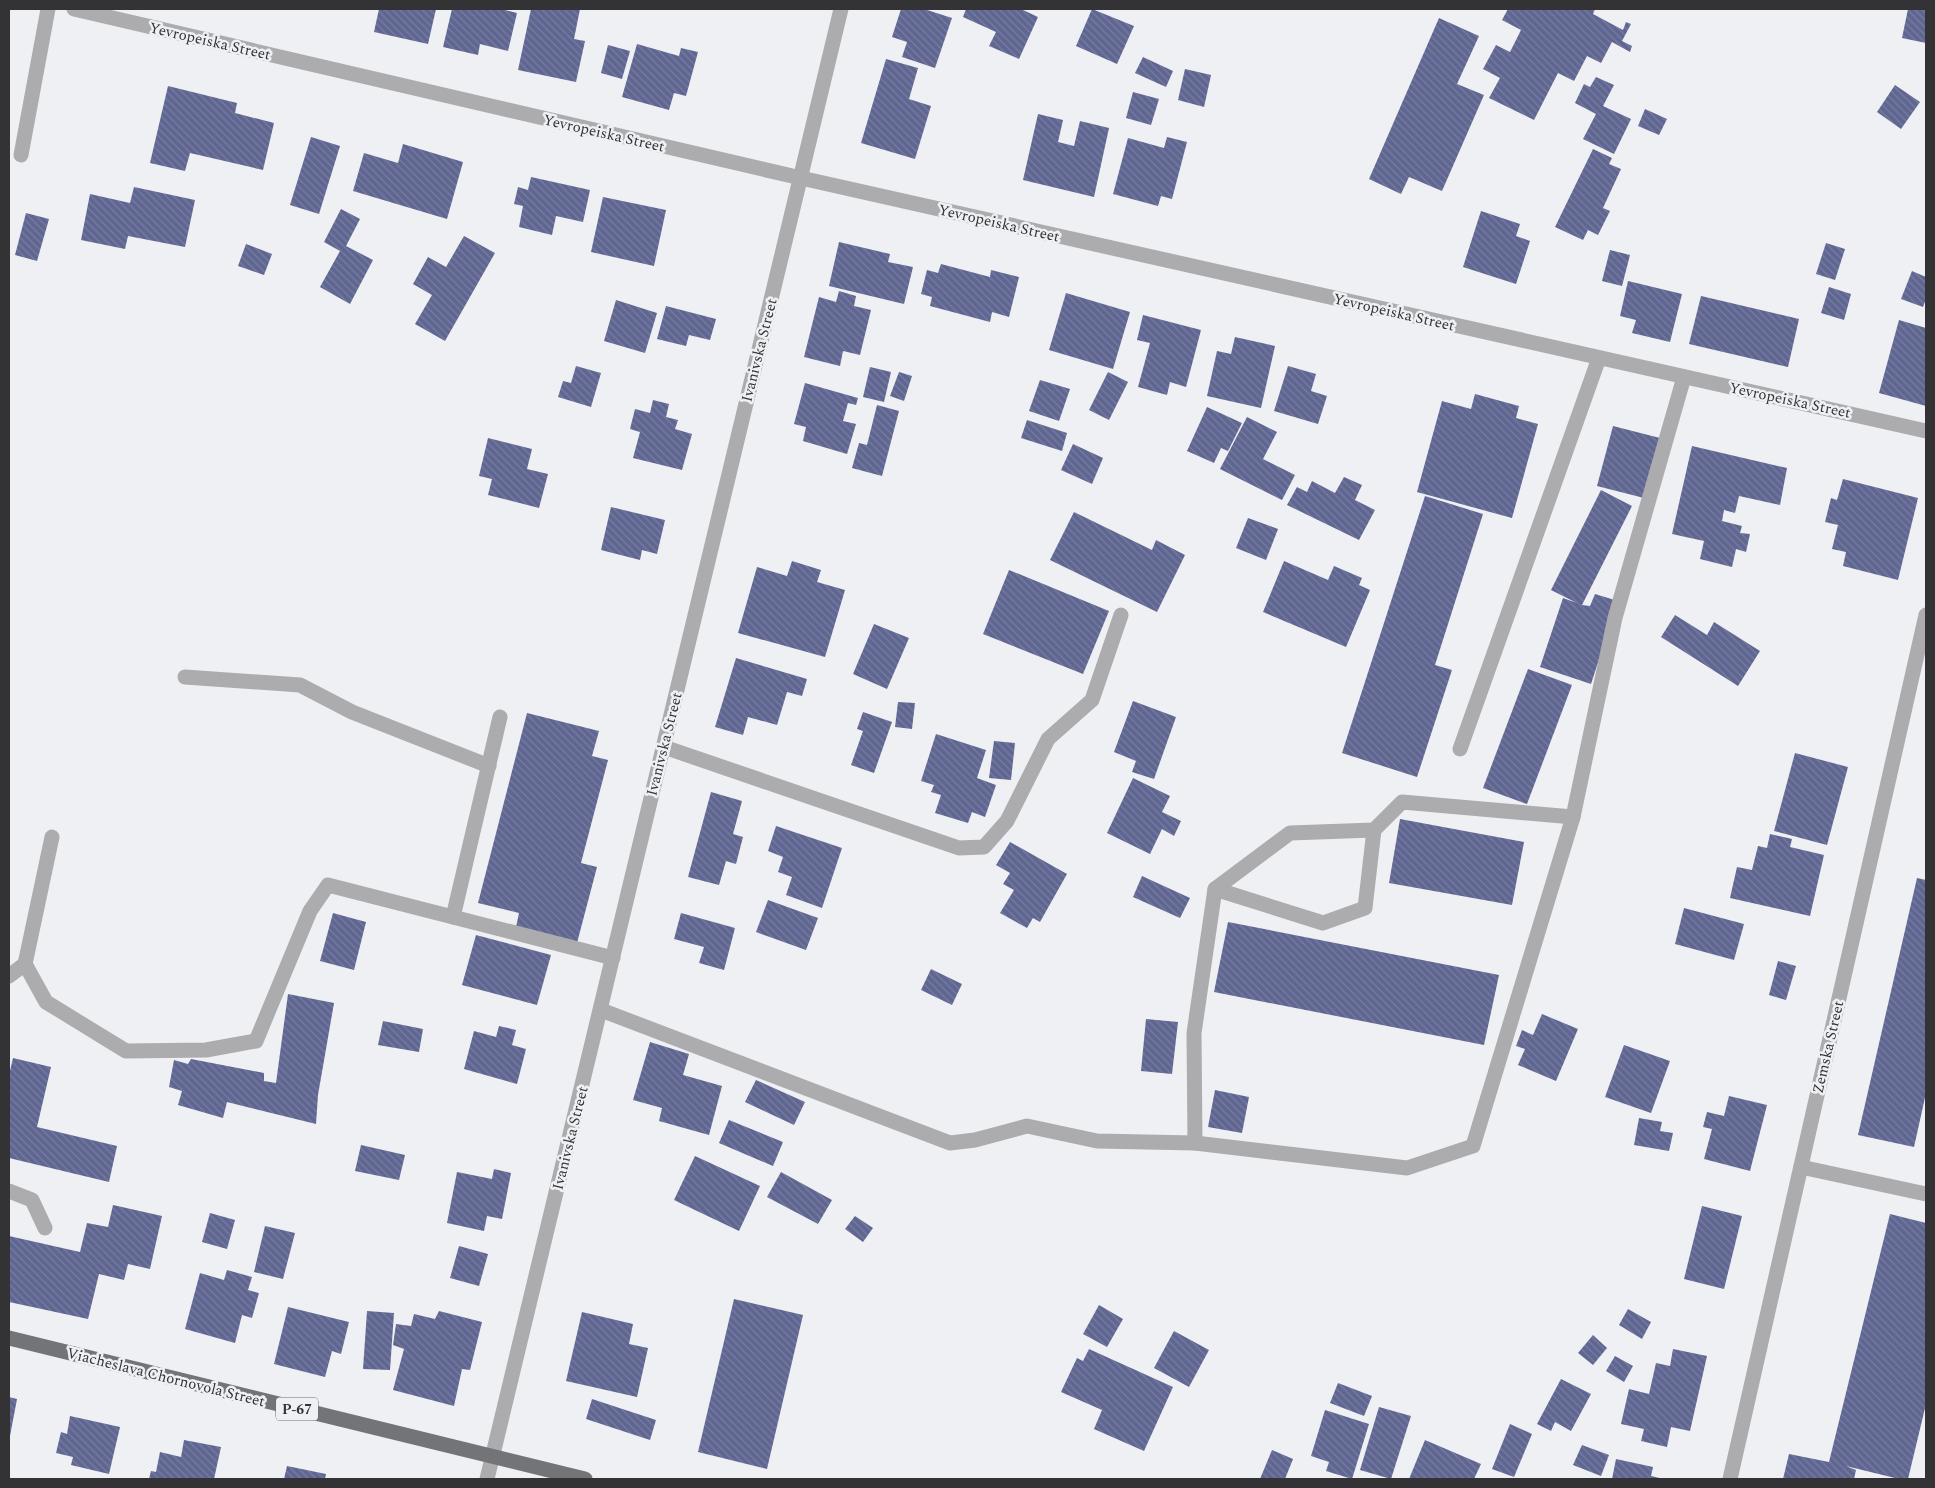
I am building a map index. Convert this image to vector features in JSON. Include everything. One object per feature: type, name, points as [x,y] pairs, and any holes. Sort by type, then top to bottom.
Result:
[{"type":"main road","name":"Viacheslava Chornovola Street","points":[[9,1338],[585,1479]]},
{"type":"street","points":[[21,155],[48,9]]},
{"type":"street","name":"Yevropeiska Street","points":[[74,9],[801,178],[1926,431]]},
{"type":"street","name":"Ivanivska Street","points":[[487,1479],[841,9]]},
{"type":"street","points":[[1460,749],[1599,358]]},
{"type":"street","points":[[601,1010],[950,1143],[975,1140],[1027,1126],[1097,1141],[1195,1143],[1407,1168],[1473,1146],[1574,817],[1616,618],[1684,377]]},
{"type":"street","points":[[664,747],[959,848],[984,847],[1007,820],[1048,739],[1092,700],[1121,615]]},
{"type":"street","name":"Zemska Street","points":[[1730,1479],[1926,615]]},
{"type":"street","points":[[185,677],[300,685],[352,712],[489,766]]},
{"type":"street","points":[[453,917],[500,717]]},
{"type":"street","points":[[1215,889],[1323,923],[1365,908],[1374,830],[1402,802],[1574,817]]},
{"type":"street","points":[[1195,1143],[1194,1033],[1215,889],[1290,833],[1374,830]]},
{"type":"street","points":[[52,837],[25,964],[46,1002],[126,1051],[206,1050],[256,1041],[310,911],[328,885],[613,958]]},
{"type":"street","points":[[9,976],[25,964]]},
{"type":"street","points":[[1801,1167],[1926,1194]]},
{"type":"street","points":[[9,1191],[32,1200],[45,1228]]},
{"type":"building","points":[[379,9],[436,9],[428,44],[374,32]]},
{"type":"building","points":[[452,9],[501,9],[517,13],[508,51],[480,44],[478,55],[443,47]]},
{"type":"building","points":[[531,9],[580,9],[574,39],[585,41],[576,82],[518,70]]},
{"type":"building","points":[[901,9],[924,9],[952,18],[935,68],[902,57],[907,42],[892,37]]},
{"type":"building","points":[[966,9],[1021,9],[1038,17],[1019,59],[989,46],[996,32],[963,17]]},
{"type":"building","points":[[1092,9],[1134,26],[1117,64],[1076,46]]},
{"type":"building","points":[[1508,9],[1595,9],[1593,14],[1623,30],[1626,22],[1631,24],[1622,41],[1632,46],[1630,52],[1612,42],[1601,63],[1587,56],[1574,81],[1558,73],[1534,120],[1489,98],[1500,78],[1483,69],[1496,45],[1510,52],[1521,30],[1502,20]]},
{"type":"building","points":[[1908,9],[1926,9],[1926,43],[1902,38]]},
{"type":"building","points":[[1439,18],[1479,36],[1457,84],[1484,95],[1442,191],[1409,177],[1401,194],[1369,179]]},
{"type":"building","points":[[637,44],[679,56],[681,48],[698,52],[686,96],[674,93],[669,110],[622,97]]},
{"type":"building","points":[[608,45],[630,51],[622,79],[601,73]]},
{"type":"building","points":[[1143,57],[1173,71],[1166,87],[1135,73]]},
{"type":"building","points":[[886,59],[918,68],[909,99],[931,106],[915,159],[861,143]]},
{"type":"building","points":[[1185,69],[1211,75],[1204,107],[1178,100]]},
{"type":"building","points":[[1596,77],[1614,85],[1603,106],[1631,119],[1614,154],[1583,139],[1596,114],[1575,103],[1584,84],[1590,87]]},
{"type":"building","points":[[1895,85],[1920,102],[1901,129],[1877,112]]},
{"type":"building","points":[[168,86],[237,103],[235,113],[274,123],[263,170],[190,153],[185,171],[150,163]]},
{"type":"building","points":[[1133,92],[1159,99],[1151,125],[1126,118]]},
{"type":"building","points":[[1645,109],[1667,119],[1659,135],[1638,126]]},
{"type":"building","points":[[1038,114],[1063,120],[1058,142],[1074,146],[1080,121],[1109,128],[1094,197],[1023,180]]},
{"type":"building","points":[[311,137],[340,146],[319,214],[290,205]]},
{"type":"building","points":[[1167,137],[1187,142],[1172,199],[1161,196],[1158,206],[1113,194],[1128,138],[1164,148]]},
{"type":"building","points":[[403,144],[463,162],[447,219],[353,191],[364,153],[398,163]]},
{"type":"building","points":[[1593,149],[1612,158],[1609,164],[1621,169],[1603,208],[1610,211],[1598,235],[1588,230],[1583,240],[1555,227]]},
{"type":"building","points":[[531,177],[590,190],[583,222],[556,216],[552,235],[519,227],[523,206],[514,204],[518,187],[528,190]]},
{"type":"building","points":[[134,187],[195,200],[185,247],[128,236],[125,249],[81,240],[90,194],[130,203]]},
{"type":"building","points":[[603,197],[666,210],[654,266],[591,252]]},
{"type":"building","points":[[341,209],[360,219],[346,246],[373,260],[350,304],[320,287],[340,251],[324,242]]},
{"type":"building","points":[[1481,211],[1520,224],[1516,236],[1530,241],[1516,284],[1463,267]]},
{"type":"building","points":[[26,213],[49,219],[37,261],[15,255]]},
{"type":"building","points":[[464,236],[495,253],[445,341],[415,324],[432,295],[413,284],[428,257],[446,267]]},
{"type":"building","points":[[839,242],[890,254],[888,262],[913,267],[904,304],[829,286]]},
{"type":"building","points":[[1826,243],[1845,249],[1835,280],[1816,274]]},
{"type":"building","points":[[246,244],[272,254],[264,275],[238,266]]},
{"type":"building","points":[[1610,250],[1630,255],[1622,286],[1602,281]]},
{"type":"building","points":[[941,264],[990,277],[991,270],[1019,277],[1009,317],[992,312],[990,322],[930,306],[932,297],[921,294],[927,270],[938,273]]},
{"type":"building","points":[[1912,271],[1926,277],[1926,299],[1923,307],[1901,299]]},
{"type":"building","points":[[1628,281],[1682,294],[1670,342],[1632,333],[1636,320],[1620,316]]},
{"type":"building","points":[[1829,287],[1851,294],[1844,320],[1821,313]]},
{"type":"building","points":[[839,291],[856,296],[854,306],[871,310],[860,355],[843,351],[840,366],[804,357],[819,297],[836,302]]},
{"type":"building","points":[[1066,293],[1130,312],[1113,369],[1049,350]]},
{"type":"building","points":[[1701,296],[1799,319],[1788,367],[1689,344]]},
{"type":"building","points":[[616,300],[657,313],[645,353],[604,341]]},
{"type":"building","points":[[666,306],[716,319],[710,340],[689,335],[686,346],[657,339]]},
{"type":"building","points":[[1143,315],[1201,330],[1186,387],[1170,382],[1167,395],[1138,387],[1150,343],[1137,340]]},
{"type":"building","points":[[1899,320],[1926,328],[1926,406],[1879,393]]},
{"type":"building","points":[[1235,337],[1275,346],[1261,408],[1207,396],[1217,351],[1231,354]]},
{"type":"building","points":[[576,366],[601,373],[591,407],[558,397],[563,381],[571,383]]},
{"type":"building","points":[[1288,366],[1316,374],[1311,391],[1327,396],[1318,424],[1274,411]]},
{"type":"building","points":[[870,367],[891,372],[884,402],[863,397]]},
{"type":"building","points":[[899,372],[912,376],[904,401],[890,396]]},
{"type":"building","points":[[1108,372],[1128,382],[1109,420],[1089,410]]},
{"type":"building","points":[[1040,380],[1070,389],[1059,421],[1029,411]]},
{"type":"building","points":[[805,383],[858,398],[856,405],[848,403],[843,421],[856,424],[847,454],[803,441],[806,427],[794,424]]},
{"type":"building","points":[[1475,394],[1519,406],[1516,418],[1538,424],[1512,518],[1417,492],[1442,401],[1471,409]]},
{"type":"building","points":[[653,400],[669,404],[666,417],[678,420],[675,429],[692,434],[682,470],[633,458],[640,432],[630,429],[635,409],[650,413]]},
{"type":"building","points":[[877,405],[899,411],[882,476],[852,468],[859,443],[867,445]]},
{"type":"building","points":[[1207,407],[1242,423],[1228,451],[1221,448],[1214,463],[1187,451]]},
{"type":"building","points":[[1247,417],[1277,432],[1263,459],[1295,475],[1282,500],[1220,469]]},
{"type":"building","points":[[1027,420],[1067,433],[1062,451],[1021,438]]},
{"type":"building","points":[[1613,426],[1660,438],[1644,498],[1597,486]]},
{"type":"building","points":[[488,438],[532,449],[527,469],[548,474],[539,508],[488,495],[492,479],[479,476]]},
{"type":"building","points":[[1073,444],[1103,458],[1092,484],[1061,470]]},
{"type":"building","points":[[1692,446],[1787,468],[1780,505],[1739,496],[1735,513],[1724,510],[1722,521],[1742,526],[1740,533],[1750,534],[1746,552],[1736,549],[1732,567],[1700,559],[1704,541],[1672,534]]},
{"type":"building","points":[[1344,477],[1362,485],[1355,500],[1375,510],[1359,540],[1287,505],[1297,487],[1307,492],[1312,481],[1335,493]]},
{"type":"building","points":[[1843,479],[1918,498],[1898,580],[1843,566],[1846,552],[1832,549],[1838,525],[1825,522],[1831,498],[1837,500]]},
{"type":"building","points":[[1601,490],[1632,506],[1582,605],[1590,606],[1595,594],[1618,601],[1591,684],[1540,667],[1563,598],[1577,603],[1551,590]]},
{"type":"building","points":[[1425,496],[1483,514],[1435,665],[1452,670],[1417,777],[1342,753]]},
{"type":"building","points":[[611,507],[665,520],[657,554],[642,550],[640,560],[601,550]]},
{"type":"building","points":[[1074,512],[1152,550],[1156,540],[1185,555],[1157,612],[1050,560]]},
{"type":"building","points":[[1248,518],[1278,529],[1266,560],[1236,548]]},
{"type":"building","points":[[792,561],[821,570],[817,582],[845,590],[825,657],[738,633],[757,567],[787,576]]},
{"type":"building","points":[[1284,561],[1328,580],[1334,566],[1362,578],[1359,585],[1370,590],[1346,647],[1263,612]]},
{"type":"building","points":[[1009,570],[1109,611],[1083,674],[983,634]]},
{"type":"building","points":[[1675,615],[1707,635],[1714,622],[1760,651],[1738,686],[1661,637]]},
{"type":"building","points":[[874,624],[909,638],[887,689],[853,674]]},
{"type":"building","points":[[736,658],[807,679],[802,696],[787,692],[777,725],[748,717],[743,735],[715,727]]},
{"type":"building","points":[[1528,669],[1572,685],[1527,804],[1483,788]]},
{"type":"building","points":[[1133,701],[1176,717],[1154,779],[1132,772],[1136,761],[1114,752]]},
{"type":"building","points":[[898,702],[915,703],[912,729],[895,727]]},
{"type":"building","points":[[863,712],[892,722],[874,773],[851,765],[863,731],[857,729]]},
{"type":"building","points":[[527,713],[599,731],[592,756],[608,760],[581,863],[597,867],[577,943],[516,927],[519,913],[478,903]]},
{"type":"building","points":[[936,734],[986,750],[977,778],[996,785],[985,817],[972,812],[968,823],[935,813],[941,795],[931,792],[934,785],[921,781]]},
{"type":"building","points":[[994,741],[1015,743],[1011,780],[989,778]]},
{"type":"building","points":[[1795,753],[1848,767],[1827,845],[1774,831]]},
{"type":"building","points":[[1133,778],[1170,796],[1162,812],[1181,821],[1174,836],[1162,829],[1150,854],[1107,833]]},
{"type":"building","points":[[711,792],[742,801],[733,834],[743,837],[736,864],[726,861],[719,885],[688,877]]},
{"type":"building","points":[[1400,819],[1524,842],[1512,905],[1389,883]]},
{"type":"building","points":[[776,826],[842,848],[822,908],[786,895],[792,877],[778,872],[783,857],[768,851]]},
{"type":"building","points":[[1770,834],[1792,839],[1790,847],[1824,855],[1810,916],[1730,898],[1737,867],[1752,870],[1758,846],[1767,848]]},
{"type":"building","points":[[1010,842],[1067,874],[1040,922],[1033,918],[1027,928],[1000,913],[1014,890],[1003,884],[1010,873],[996,865]]},
{"type":"building","points":[[1142,876],[1190,898],[1180,918],[1133,897]]},
{"type":"building","points":[[1917,878],[1926,880],[1926,1093],[1914,1147],[1858,1135]]},
{"type":"building","points":[[768,900],[818,918],[806,950],[756,932]]},
{"type":"building","points":[[1684,908],[1744,924],[1734,960],[1675,944]]},
{"type":"building","points":[[333,913],[366,922],[354,970],[320,961]]},
{"type":"building","points":[[681,913],[735,928],[724,970],[699,963],[704,947],[674,939]]},
{"type":"building","points":[[1228,922],[1499,975],[1484,1045],[1214,992]]},
{"type":"building","points":[[476,935],[551,955],[537,1005],[462,985]]},
{"type":"building","points":[[1778,961],[1796,966],[1786,1000],[1769,995]]},
{"type":"building","points":[[931,969],[962,984],[952,1005],[921,990]]},
{"type":"building","points":[[288,994],[334,1003],[318,1095],[316,1124],[227,1102],[223,1118],[178,1105],[182,1091],[169,1087],[174,1060],[188,1064],[191,1059],[264,1073],[264,1081],[276,1083]]},
{"type":"building","points":[[1542,1014],[1578,1029],[1556,1081],[1518,1065],[1525,1049],[1516,1046],[1522,1030],[1533,1035]]},
{"type":"building","points":[[1146,1019],[1178,1022],[1172,1074],[1141,1071]]},
{"type":"building","points":[[383,1021],[423,1029],[419,1052],[378,1045]]},
{"type":"building","points":[[499,1026],[516,1030],[512,1045],[526,1049],[517,1084],[464,1069],[474,1031],[496,1037]]},
{"type":"building","points":[[650,1042],[689,1054],[683,1075],[722,1086],[709,1135],[659,1121],[662,1108],[633,1100]]},
{"type":"building","points":[[1624,1045],[1670,1061],[1651,1113],[1605,1097]]},
{"type":"building","points":[[13,1058],[51,1067],[37,1127],[117,1146],[109,1182],[9,1158],[9,1075]]},
{"type":"building","points":[[756,1080],[805,1102],[794,1125],[745,1102]]},
{"type":"building","points":[[1215,1090],[1249,1097],[1242,1133],[1208,1127]]},
{"type":"building","points":[[1729,1096],[1767,1105],[1750,1171],[1704,1159],[1712,1129],[1703,1127],[1707,1112],[1724,1116]]},
{"type":"building","points":[[1639,1118],[1662,1122],[1660,1131],[1673,1133],[1669,1151],[1634,1145]]},
{"type":"building","points":[[729,1120],[783,1142],[773,1166],[719,1143]]},
{"type":"building","points":[[361,1145],[405,1155],[399,1180],[355,1171]]},
{"type":"building","points":[[695,1156],[760,1186],[739,1231],[674,1200]]},
{"type":"building","points":[[494,1169],[511,1173],[502,1219],[487,1216],[484,1231],[447,1223],[457,1172],[492,1179]]},
{"type":"building","points":[[781,1172],[832,1200],[818,1224],[767,1197]]},
{"type":"building","points":[[113,1205],[162,1216],[150,1269],[128,1264],[124,1280],[99,1274],[88,1319],[9,1302],[9,1236],[80,1252],[87,1223],[108,1227]]},
{"type":"building","points":[[1702,1206],[1742,1216],[1724,1289],[1684,1279]]},
{"type":"building","points":[[210,1213],[235,1220],[227,1249],[202,1242]]},
{"type":"building","points":[[1890,1214],[1926,1223],[1926,1404],[1908,1479],[1899,1479],[1846,1466],[1856,1470],[1854,1479],[1783,1479],[1789,1454],[1829,1462]]},
{"type":"building","points":[[855,1216],[873,1228],[863,1242],[845,1229]]},
{"type":"building","points":[[265,1226],[295,1233],[283,1279],[254,1272]]},
{"type":"building","points":[[459,1246],[488,1254],[479,1286],[450,1278]]},
{"type":"building","points":[[227,1270],[252,1277],[248,1290],[259,1293],[252,1318],[242,1315],[235,1343],[185,1329],[200,1273],[224,1280]]},
{"type":"building","points":[[734,1299],[803,1315],[767,1469],[698,1452]]},
{"type":"building","points":[[1099,1305],[1123,1319],[1107,1347],[1083,1334]]},
{"type":"building","points":[[288,1307],[349,1322],[341,1354],[332,1351],[325,1377],[274,1364]]},
{"type":"building","points":[[1628,1309],[1651,1322],[1642,1339],[1619,1325]]},
{"type":"building","points":[[367,1311],[394,1313],[390,1370],[363,1369]]},
{"type":"building","points":[[439,1311],[482,1322],[470,1370],[462,1369],[454,1406],[393,1390],[404,1349],[393,1345],[396,1324],[411,1326],[414,1314],[435,1319]]},
{"type":"building","points":[[582,1312],[633,1324],[629,1344],[648,1348],[637,1397],[566,1381]]},
{"type":"building","points":[[1174,1331],[1209,1350],[1189,1387],[1154,1368]]},
{"type":"building","points":[[1593,1335],[1607,1348],[1593,1365],[1578,1353]]},
{"type":"building","points":[[1089,1349],[1173,1387],[1144,1451],[1094,1429],[1102,1410],[1061,1392],[1077,1358],[1083,1361]]},
{"type":"building","points":[[1673,1349],[1707,1356],[1690,1431],[1671,1427],[1667,1447],[1641,1441],[1644,1429],[1621,1424],[1629,1389],[1649,1394],[1656,1363],[1670,1366]]},
{"type":"building","points":[[1615,1356],[1633,1366],[1624,1382],[1606,1371]]},
{"type":"building","points":[[1561,1379],[1591,1394],[1571,1431],[1555,1422],[1551,1431],[1537,1424]]},
{"type":"building","points":[[1338,1383],[1372,1396],[1364,1416],[1330,1403]]},
{"type":"building","points":[[9,1397],[17,1399],[10,1436],[9,1435]]},
{"type":"building","points":[[592,1399],[656,1420],[650,1440],[586,1419]]},
{"type":"building","points":[[1379,1407],[1411,1416],[1391,1479],[1360,1470]]},
{"type":"building","points":[[1325,1410],[1369,1424],[1352,1479],[1326,1471],[1329,1462],[1311,1456]]},
{"type":"building","points":[[70,1416],[120,1427],[109,1474],[71,1465],[73,1457],[56,1453],[61,1432],[67,1434]]},
{"type":"building","points":[[1510,1424],[1532,1434],[1514,1477],[1492,1469]]},
{"type":"building","points":[[184,1440],[221,1447],[214,1479],[149,1479],[151,1471],[156,1472],[160,1452],[181,1457]]},
{"type":"building","points":[[1425,1440],[1481,1464],[1474,1479],[1409,1479]]},
{"type":"building","points":[[1582,1445],[1609,1455],[1601,1476],[1573,1465]]},
{"type":"building","points":[[1272,1450],[1293,1459],[1285,1479],[1260,1479]]},
{"type":"building","points":[[1616,1459],[1653,1467],[1651,1476],[1664,1479],[1612,1479]]},
{"type":"building","points":[[287,1466],[326,1474],[325,1479],[284,1479]]}]
